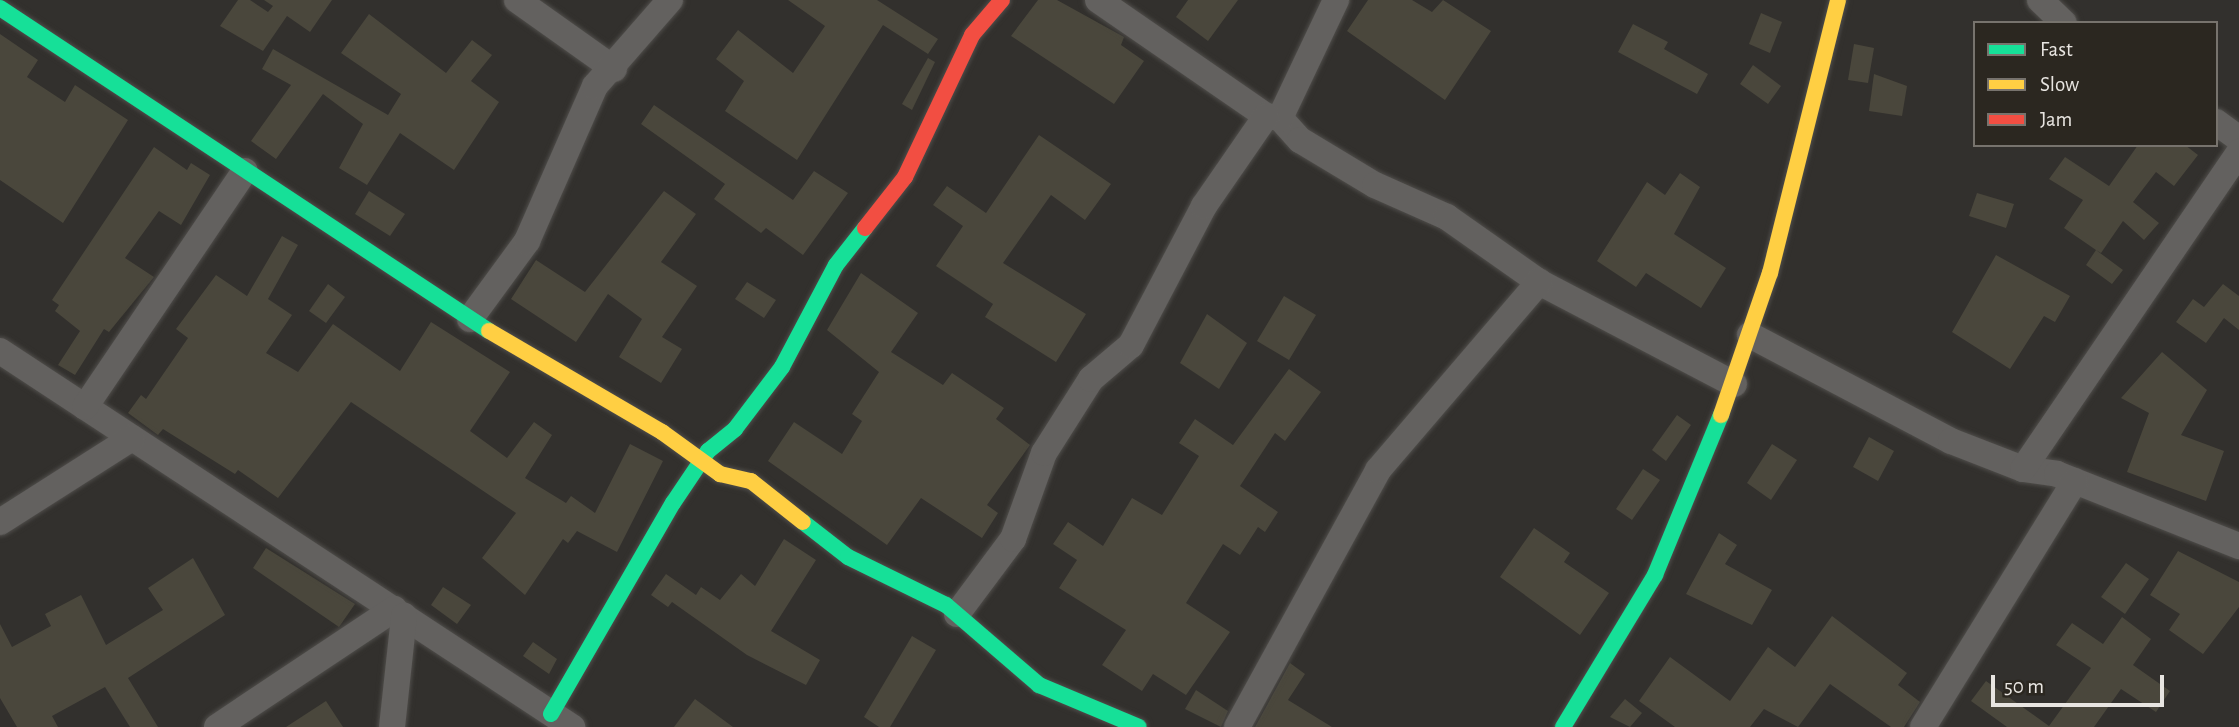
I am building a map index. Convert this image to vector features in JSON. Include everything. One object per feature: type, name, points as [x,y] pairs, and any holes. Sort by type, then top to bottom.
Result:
[{"type":"street","points":[[517,0],[614,69]]},
{"type":"street","points":[[470,319],[527,241],[595,86],[614,69],[670,0]]},
{"type":"street","points":[[0,351],[561,720],[701,462],[735,429],[782,366],[836,265],[905,177],[972,35],[1002,0]]},
{"type":"street","points":[[1098,0],[1273,117],[1300,140],[1375,185],[1447,217],[1539,282],[1734,384]]},
{"type":"street","points":[[957,614],[1013,539],[1044,453],[1091,379],[1131,345],[1204,206],[1273,117],[1336,0]]},
{"type":"street","points":[[1563,727],[1656,575],[1734,384],[1750,335],[1838,0]]},
{"type":"street","points":[[2040,0],[2062,21]]},
{"type":"street","points":[[0,8],[470,319],[662,432],[720,474],[751,481],[848,557],[957,614],[1039,685],[1139,727]]},
{"type":"street","points":[[2218,123],[2239,139]]},
{"type":"street","points":[[2023,469],[2239,152]]},
{"type":"street","points":[[85,407],[245,171]]},
{"type":"street","points":[[1237,727],[1378,470],[1539,282]]},
{"type":"street","points":[[1750,335],[1951,441],[2023,469],[2075,481],[2239,546]]},
{"type":"street","points":[[0,522],[132,438]]},
{"type":"street","points":[[1923,727],[2075,481]]},
{"type":"street","points":[[217,727],[399,612]]},
{"type":"street","points":[[392,727],[399,612]]},
{"type":"building","points":[[238,0],[250,0],[268,12],[273,6],[264,0],[332,0],[310,32],[287,16],[263,51],[220,26]]},
{"type":"building","points":[[788,0],[877,0],[938,39],[928,54],[883,25],[797,160],[725,111],[744,81],[716,59],[738,30],[793,73],[825,26]]},
{"type":"building","points":[[1038,0],[1057,0],[1124,37],[1121,45],[1144,61],[1114,104],[1011,36]]},
{"type":"building","points":[[1188,0],[1238,0],[1208,41],[1176,17]]},
{"type":"building","points":[[1368,0],[1412,0],[1432,12],[1443,0],[1491,31],[1445,100],[1347,31]]},
{"type":"building","points":[[1761,13],[1782,22],[1770,53],[1749,44]]},
{"type":"building","points":[[369,14],[446,73],[472,40],[492,55],[471,81],[499,102],[454,170],[400,133],[367,185],[339,168],[363,124],[323,94],[276,159],[251,141],[291,85],[262,69],[273,49],[388,115],[401,94],[341,53]]},
{"type":"building","points":[[1633,24],[1668,42],[1664,49],[1708,74],[1697,94],[1618,52]]},
{"type":"building","points":[[0,34],[38,60],[27,77],[65,102],[75,85],[128,120],[63,223],[0,180]]},
{"type":"building","points":[[1854,44],[1874,48],[1868,83],[1848,80]]},
{"type":"building","points":[[928,58],[935,62],[912,110],[902,104]]},
{"type":"building","points":[[1753,65],[1781,86],[1768,104],[1740,84]]},
{"type":"building","points":[[1874,74],[1907,86],[1902,116],[1869,111]]},
{"type":"building","points":[[654,105],[793,200],[814,171],[848,193],[803,255],[766,228],[761,233],[714,199],[725,184],[641,124]]},
{"type":"building","points":[[1039,135],[1111,184],[1085,220],[1051,195],[1003,263],[1086,314],[1056,362],[985,317],[993,304],[936,266],[963,226],[933,205],[947,186],[986,213]]},
{"type":"building","points":[[154,147],[187,170],[191,163],[210,175],[181,225],[159,211],[125,258],[154,277],[109,332],[104,329],[75,375],[58,365],[80,331],[55,311],[59,305],[52,300]]},
{"type":"building","points":[[2137,147],[2188,147],[2198,155],[2174,186],[2156,172],[2133,202],[2159,223],[2144,240],[2123,221],[2101,253],[2064,228],[2083,200],[2049,179],[2065,157],[2109,186]]},
{"type":"building","points":[[1680,173],[1700,187],[1674,234],[1726,268],[1701,308],[1646,273],[1636,287],[1597,261],[1647,182],[1665,195]]},
{"type":"building","points":[[369,191],[405,214],[390,236],[355,214]]},
{"type":"building","points":[[664,191],[696,214],[661,262],[697,286],[662,337],[682,349],[661,383],[619,357],[642,319],[608,294],[576,342],[511,299],[536,260],[585,292]]},
{"type":"building","points":[[1977,193],[2014,204],[2006,228],[1969,216]]},
{"type":"building","points":[[282,236],[298,245],[268,299],[292,315],[266,353],[298,372],[333,324],[400,371],[431,322],[510,372],[470,431],[507,458],[534,422],[552,435],[525,478],[566,503],[571,496],[595,513],[630,444],[663,461],[617,552],[577,531],[568,543],[563,539],[525,595],[482,558],[516,513],[351,402],[278,498],[238,470],[235,474],[163,429],[158,435],[128,413],[141,395],[146,399],[188,338],[176,329],[216,275],[247,296]]},
{"type":"building","points":[[2096,250],[2123,270],[2112,284],[2086,265]]},
{"type":"building","points":[[1996,255],[2070,296],[2055,322],[2044,316],[2010,369],[1952,332]]},
{"type":"building","points":[[861,273],[918,313],[891,352],[943,385],[952,373],[1004,408],[996,419],[1030,445],[987,505],[998,513],[982,538],[921,498],[887,545],[768,461],[794,422],[842,454],[862,421],[852,414],[879,372],[827,330]]},
{"type":"building","points":[[747,282],[776,300],[764,318],[735,299]]},
{"type":"building","points":[[328,284],[345,297],[326,323],[309,311]]},
{"type":"building","points":[[2223,284],[2239,296],[2239,330],[2224,318],[2206,343],[2176,322],[2193,299],[2204,307]]},
{"type":"building","points":[[1284,296],[1316,315],[1289,360],[1257,341]]},
{"type":"building","points":[[1207,314],[1247,343],[1219,389],[1180,363]]},
{"type":"building","points":[[2162,352],[2207,390],[2181,435],[2224,451],[2206,501],[2127,472],[2149,413],[2121,398]]},
{"type":"building","points":[[1289,369],[1321,392],[1285,441],[1275,433],[1240,486],[1278,512],[1265,532],[1258,527],[1240,555],[1223,544],[1186,603],[1230,632],[1186,695],[1153,674],[1142,691],[1102,665],[1126,630],[1059,588],[1077,560],[1053,544],[1068,522],[1103,546],[1132,498],[1162,515],[1199,456],[1179,443],[1195,419],[1233,445]]},
{"type":"building","points":[[1677,415],[1691,425],[1666,461],[1652,450]]},
{"type":"building","points":[[1869,437],[1894,451],[1878,481],[1853,467]]},
{"type":"building","points":[[1772,444],[1797,460],[1771,500],[1747,483]]},
{"type":"building","points":[[1643,469],[1660,480],[1632,520],[1616,509]]},
{"type":"building","points":[[1534,528],[1570,553],[1564,562],[1609,593],[1580,635],[1500,577]]},
{"type":"building","points":[[1719,533],[1737,545],[1725,564],[1772,590],[1752,625],[1686,594]]},
{"type":"building","points":[[784,539],[816,560],[771,631],[820,660],[806,685],[747,655],[672,602],[668,607],[651,595],[666,574],[696,595],[701,587],[720,600],[741,574],[755,586]]},
{"type":"building","points":[[266,548],[355,604],[339,627],[253,568]]},
{"type":"building","points":[[2178,551],[2239,582],[2239,607],[2203,654],[2169,630],[2180,614],[2150,595]]},
{"type":"building","points":[[193,558],[225,615],[128,678],[158,727],[130,727],[105,687],[52,716],[58,727],[17,727],[0,698],[0,624],[12,647],[51,626],[45,614],[81,595],[106,645],[163,610],[148,588]]},
{"type":"building","points":[[2126,563],[2149,579],[2125,614],[2101,597]]},
{"type":"building","points":[[443,587],[471,605],[457,624],[431,605]]},
{"type":"building","points":[[1832,616],[1907,673],[1898,685],[1920,702],[1904,727],[1891,727],[1830,684],[1798,727],[1764,709],[1750,727],[1675,727],[1639,701],[1670,657],[1730,701],[1768,647],[1795,667]]},
{"type":"building","points":[[2122,617],[2151,639],[2133,665],[2170,691],[2156,712],[2121,689],[2094,727],[2007,727],[1971,701],[1986,681],[2049,726],[2091,668],[2056,645],[2072,623],[2103,644]]},
{"type":"building","points":[[912,636],[936,650],[890,727],[879,727],[864,717]]},
{"type":"building","points":[[533,642],[557,659],[549,674],[523,656]]},
{"type":"building","points":[[1290,663],[1305,674],[1288,700],[1332,727],[1255,727]]},
{"type":"building","points":[[1196,690],[1228,711],[1221,727],[1185,709]]},
{"type":"building","points":[[695,699],[733,727],[674,727]]},
{"type":"building","points":[[1625,699],[1642,713],[1630,727],[1610,717]]},
{"type":"building","points":[[326,701],[343,727],[286,727]]},
{"type":"traffic: fast","points":[[0,8],[489,331]]},
{"type":"traffic: fast","points":[[551,714],[673,503],[708,451],[735,429],[782,367],[836,265],[865,228]]},
{"type":"traffic: fast","points":[[1563,727],[1655,575],[1721,415]]},
{"type":"traffic: fast","points":[[803,522],[848,557],[946,605],[1039,685],[1139,727]]},
{"type":"traffic: slow","points":[[1721,415],[1770,273],[1838,0]]},
{"type":"traffic: slow","points":[[489,331],[662,432],[720,474],[751,481],[803,522]]},
{"type":"traffic: jam","points":[[865,228],[905,177],[972,35],[1002,0]]}]
